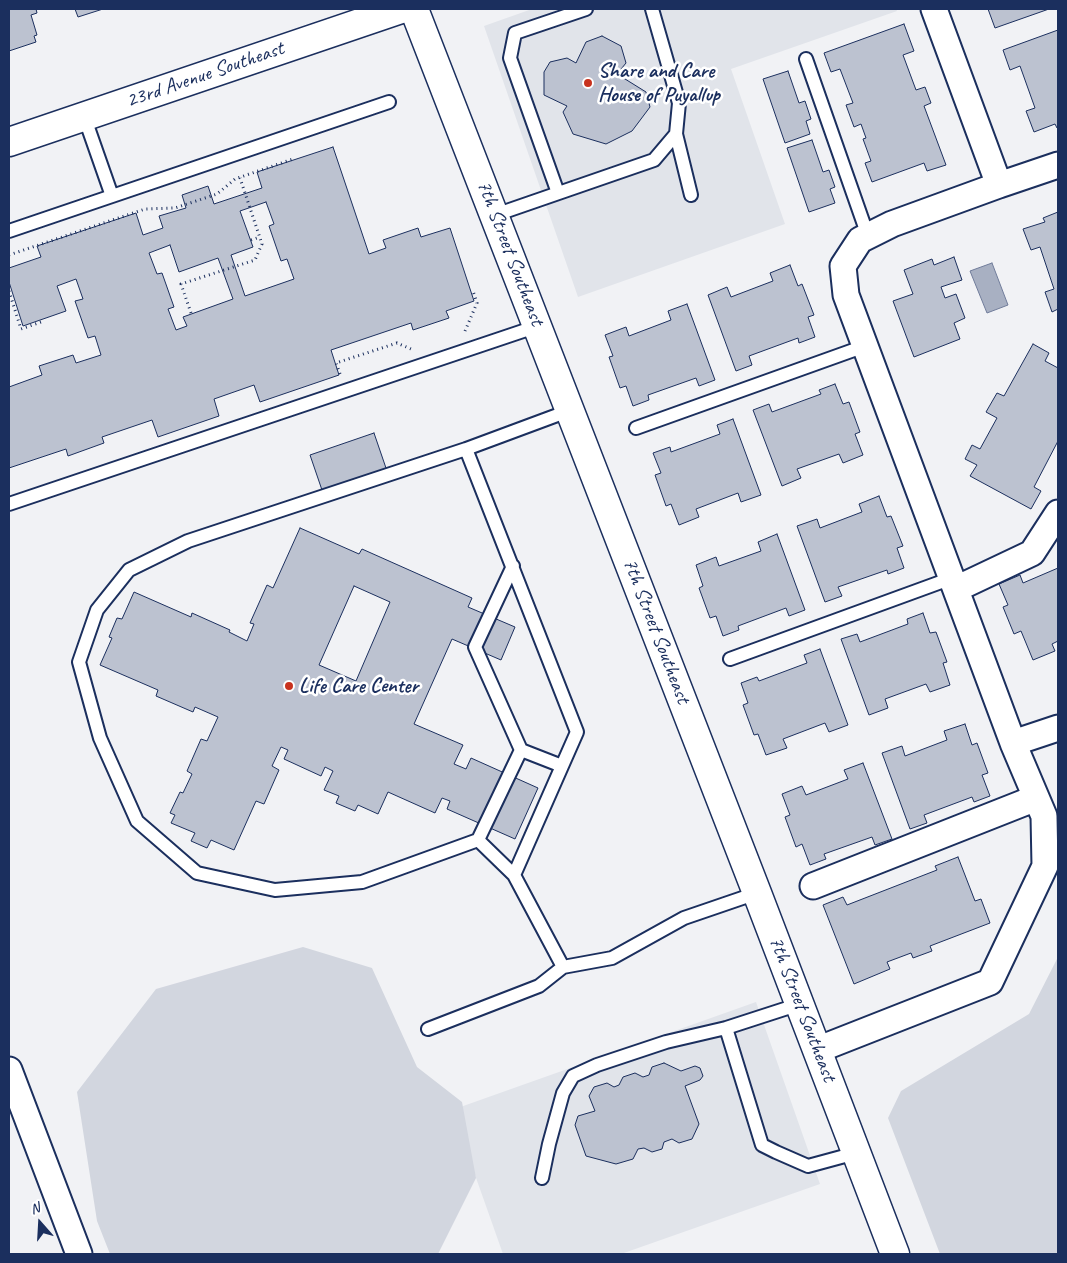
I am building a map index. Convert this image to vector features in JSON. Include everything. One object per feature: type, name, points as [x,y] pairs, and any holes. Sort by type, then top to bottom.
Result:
[{"type":"street","name":"23rd Avenue Southeast","points":[[9,142],[401,9]]},
{"type":"street","name":"7th Street Southeast","points":[[414,9],[496,215],[895,1254]]},
{"type":"street","points":[[934,9],[999,185]]},
{"type":"street","points":[[817,1050],[990,982],[1045,866],[1044,816],[1013,743],[846,295],[844,266],[860,240],[892,224],[1058,165]]},
{"type":"street","points":[[954,584],[1032,553],[1058,513]]},
{"type":"street","points":[[1013,743],[1058,728]]},
{"type":"street","points":[[813,886],[1036,798]]},
{"type":"street","points":[[10,1077],[79,1254]]},
{"type":"lane","points":[[558,193],[510,58],[515,32],[586,9]]},
{"type":"lane","points":[[652,9],[679,103],[676,134],[691,195]]},
{"type":"lane","points":[[806,59],[868,236]]},
{"type":"lane","points":[[9,231],[390,102]]},
{"type":"lane","points":[[84,116],[112,196]]},
{"type":"lane","points":[[496,215],[654,160],[676,134]]},
{"type":"lane","points":[[9,504],[538,326]]},
{"type":"lane","points":[[636,428],[865,346]]},
{"type":"lane","points":[[521,750],[478,840],[362,882],[275,890],[197,873],[137,821],[100,738],[79,662],[97,610],[129,570],[188,541],[466,449],[570,410]]},
{"type":"lane","points":[[466,449],[577,732],[514,875]]},
{"type":"lane","points":[[512,566],[475,646],[521,750],[562,766]]},
{"type":"lane","points":[[730,660],[954,584]]},
{"type":"lane","points":[[478,840],[514,875],[563,967]]},
{"type":"lane","points":[[428,1029],[539,986],[563,967],[612,958],[684,918],[757,893]]},
{"type":"lane","points":[[542,1178],[563,1093],[572,1076],[597,1065],[666,1042],[726,1028],[800,1004]]},
{"type":"lane","points":[[726,1028],[762,1144],[808,1166],[856,1153]]},
{"type":"path","points":[[9,255],[145,209],[176,208],[217,194],[235,179],[293,159]]},
{"type":"path","points":[[191,313],[181,284],[255,260],[262,244],[240,178]]},
{"type":"path","points":[[251,240],[260,237]]},
{"type":"path","points":[[9,291],[21,328],[41,322]]},
{"type":"path","points":[[463,334],[477,302],[473,291]]},
{"type":"shaded area","points":[[532,9],[896,9],[897,11],[731,69],[785,224],[578,297],[484,26]]},
{"type":"shaded area","points":[[303,947],[372,968],[417,1067],[462,1102],[476,1178],[438,1254],[110,1254],[97,1221],[77,1092],[156,989]]},
{"type":"shaded area","points":[[1058,957],[1058,1254],[940,1254],[888,1118],[901,1091],[1029,1014]]},
{"type":"shaded area","points":[[756,1002],[820,1184],[621,1254],[503,1254],[452,1110]]},
{"type":"water","points":[[992,263],[1008,305],[987,313],[970,271]]},
{"type":"building","points":[[9,9],[36,9],[37,13],[31,15],[37,35],[34,36],[36,42],[9,51]]},
{"type":"building","points":[[75,9],[103,9],[78,17]]},
{"type":"building","points":[[988,9],[1049,9],[995,28]]},
{"type":"building","points":[[904,24],[914,51],[903,55],[916,90],[925,87],[931,103],[924,106],[946,165],[927,171],[924,163],[872,182],[865,163],[871,161],[863,139],[866,138],[861,124],[854,127],[846,105],[853,103],[840,69],[831,72],[824,53]]},
{"type":"building","points":[[1058,30],[1058,128],[1055,124],[1034,132],[1026,111],[1035,108],[1020,66],[1010,70],[1003,50]]},
{"type":"building","name":"Share and Care House of Puyallup","points":[[602,36],[621,46],[626,63],[617,74],[646,92],[650,107],[632,131],[606,144],[573,134],[563,112],[567,106],[544,95],[544,72],[550,62],[567,58],[576,63],[586,42]]},
{"type":"building","points":[[788,71],[799,103],[805,101],[811,119],[806,121],[810,134],[785,143],[763,79]]},
{"type":"building","points":[[812,140],[823,172],[829,170],[835,187],[830,189],[835,203],[809,212],[787,148]]},
{"type":"building","points":[[333,147],[369,254],[386,248],[383,240],[418,228],[421,237],[450,228],[474,301],[446,311],[449,318],[413,330],[411,323],[331,350],[339,375],[260,402],[254,385],[214,399],[219,416],[158,437],[152,420],[102,437],[104,443],[68,456],[66,449],[9,468],[9,387],[42,375],[39,366],[73,355],[76,363],[101,355],[95,336],[88,338],[75,301],[83,299],[76,279],[57,286],[66,311],[23,326],[9,282],[9,268],[41,257],[37,246],[136,213],[143,235],[163,228],[159,216],[186,208],[182,195],[208,186],[214,204],[262,188],[257,172]],"holes":[[[266,202],[274,224],[269,226],[281,261],[287,259],[294,279],[245,296],[231,255],[253,247],[240,211]],[[170,245],[179,272],[218,258],[233,299],[183,317],[187,326],[176,330],[168,309],[174,307],[162,273],[157,274],[149,253]]]},
{"type":"building","points":[[1058,212],[1058,309],[1052,312],[1045,292],[1054,289],[1040,247],[1031,250],[1023,229],[1045,222],[1043,218]]},
{"type":"building","points":[[954,257],[962,280],[941,287],[945,298],[956,294],[965,318],[954,323],[960,339],[914,357],[893,301],[913,294],[904,270],[932,259],[934,265]]},
{"type":"building","points":[[790,265],[798,286],[802,284],[814,315],[808,317],[815,337],[799,343],[798,338],[749,356],[752,365],[736,371],[708,295],[727,287],[731,297],[773,281],[770,273]]},
{"type":"building","points":[[687,304],[715,380],[699,386],[696,378],[648,395],[649,400],[633,406],[626,386],[620,388],[609,357],[613,356],[605,335],[626,327],[629,336],[671,320],[668,311]]},
{"type":"building","points":[[1033,344],[1049,353],[1045,361],[1058,368],[1058,441],[1034,487],[1041,491],[1031,509],[970,476],[977,465],[965,459],[972,445],[980,449],[997,418],[986,412],[997,393],[1004,396]]},
{"type":"building","points":[[835,384],[843,404],[849,402],[860,432],[855,434],[863,455],[843,463],[839,454],[797,469],[801,478],[782,486],[753,410],[769,404],[772,412],[821,394],[819,390]]},
{"type":"building","points":[[733,419],[761,495],[741,502],[738,493],[696,509],[699,517],[679,525],[671,504],[666,506],[655,475],[661,473],[653,453],[670,447],[671,452],[720,434],[717,425]]},
{"type":"building","points":[[374,433],[387,471],[323,493],[310,455]]},
{"type":"building","points":[[879,496],[887,517],[891,516],[903,546],[897,548],[904,568],[888,574],[887,570],[838,587],[842,596],[825,602],[797,526],[817,519],[820,528],[862,512],[859,504]]},
{"type":"building","name":"Life Care Center","points":[[300,528],[359,554],[362,549],[472,598],[468,607],[515,627],[501,660],[452,639],[414,724],[463,745],[454,764],[466,769],[471,758],[538,788],[515,839],[447,809],[450,801],[442,798],[435,813],[388,792],[378,814],[358,805],[355,811],[336,803],[339,796],[324,790],[333,771],[325,767],[321,776],[284,759],[288,750],[281,747],[272,766],[279,770],[264,804],[256,801],[234,850],[211,840],[207,848],[191,841],[195,833],[171,823],[175,815],[170,813],[180,792],[183,793],[192,774],[187,771],[201,739],[207,741],[218,717],[195,707],[193,712],[156,696],[158,690],[100,665],[112,638],[109,637],[117,618],[122,619],[134,592],[191,617],[192,613],[230,630],[229,632],[247,641],[254,624],[250,623],[267,585],[273,588]],"holes":[[[354,586],[390,602],[356,681],[319,665]]]},
{"type":"building","points":[[777,534],[805,610],[789,616],[786,608],[738,626],[739,630],[723,636],[716,616],[710,618],[699,588],[703,586],[696,565],[716,557],[719,566],[761,551],[758,542]]},
{"type":"building","points":[[1058,568],[1058,641],[1052,644],[1055,651],[1033,660],[1021,631],[1014,634],[1003,607],[1008,605],[999,584],[1020,575],[1023,583]]},
{"type":"building","points":[[923,613],[930,633],[936,632],[947,662],[943,663],[950,685],[930,692],[926,684],[885,699],[888,708],[869,715],[841,639],[857,634],[860,642],[908,624],[907,619]]},
{"type":"building","points":[[820,649],[848,725],[829,732],[825,723],[783,739],[787,748],[766,755],[758,734],[754,735],[743,705],[748,703],[741,683],[757,677],[759,681],[807,663],[804,655]]},
{"type":"building","points":[[965,724],[972,745],[977,743],[988,773],[982,775],[990,796],[974,802],[972,797],[924,815],[927,823],[910,829],[882,753],[902,746],[905,756],[947,740],[944,731]]},
{"type":"building","points":[[863,763],[892,839],[875,845],[872,837],[824,854],[826,859],[810,865],[802,844],[796,847],[785,817],[790,815],[782,794],[802,786],[806,795],[848,779],[844,770]]},
{"type":"building","points":[[958,857],[975,901],[981,899],[990,923],[930,946],[932,951],[913,958],[911,953],[887,962],[890,969],[854,984],[823,905],[843,897],[847,905],[937,870],[935,866]]},
{"type":"building","points":[[664,1063],[681,1071],[695,1066],[700,1068],[703,1076],[700,1080],[685,1086],[699,1124],[692,1139],[679,1143],[672,1139],[664,1142],[662,1149],[652,1152],[644,1148],[638,1149],[633,1159],[616,1164],[586,1156],[575,1125],[578,1116],[595,1111],[589,1096],[594,1087],[607,1083],[614,1087],[619,1085],[623,1077],[635,1073],[643,1077],[649,1075],[652,1067]]},
{"type":"place","name":"Share and Care House of Puyallup","points":[[588,83]]},
{"type":"place","name":"Life Care Center","points":[[289,686]]}]
